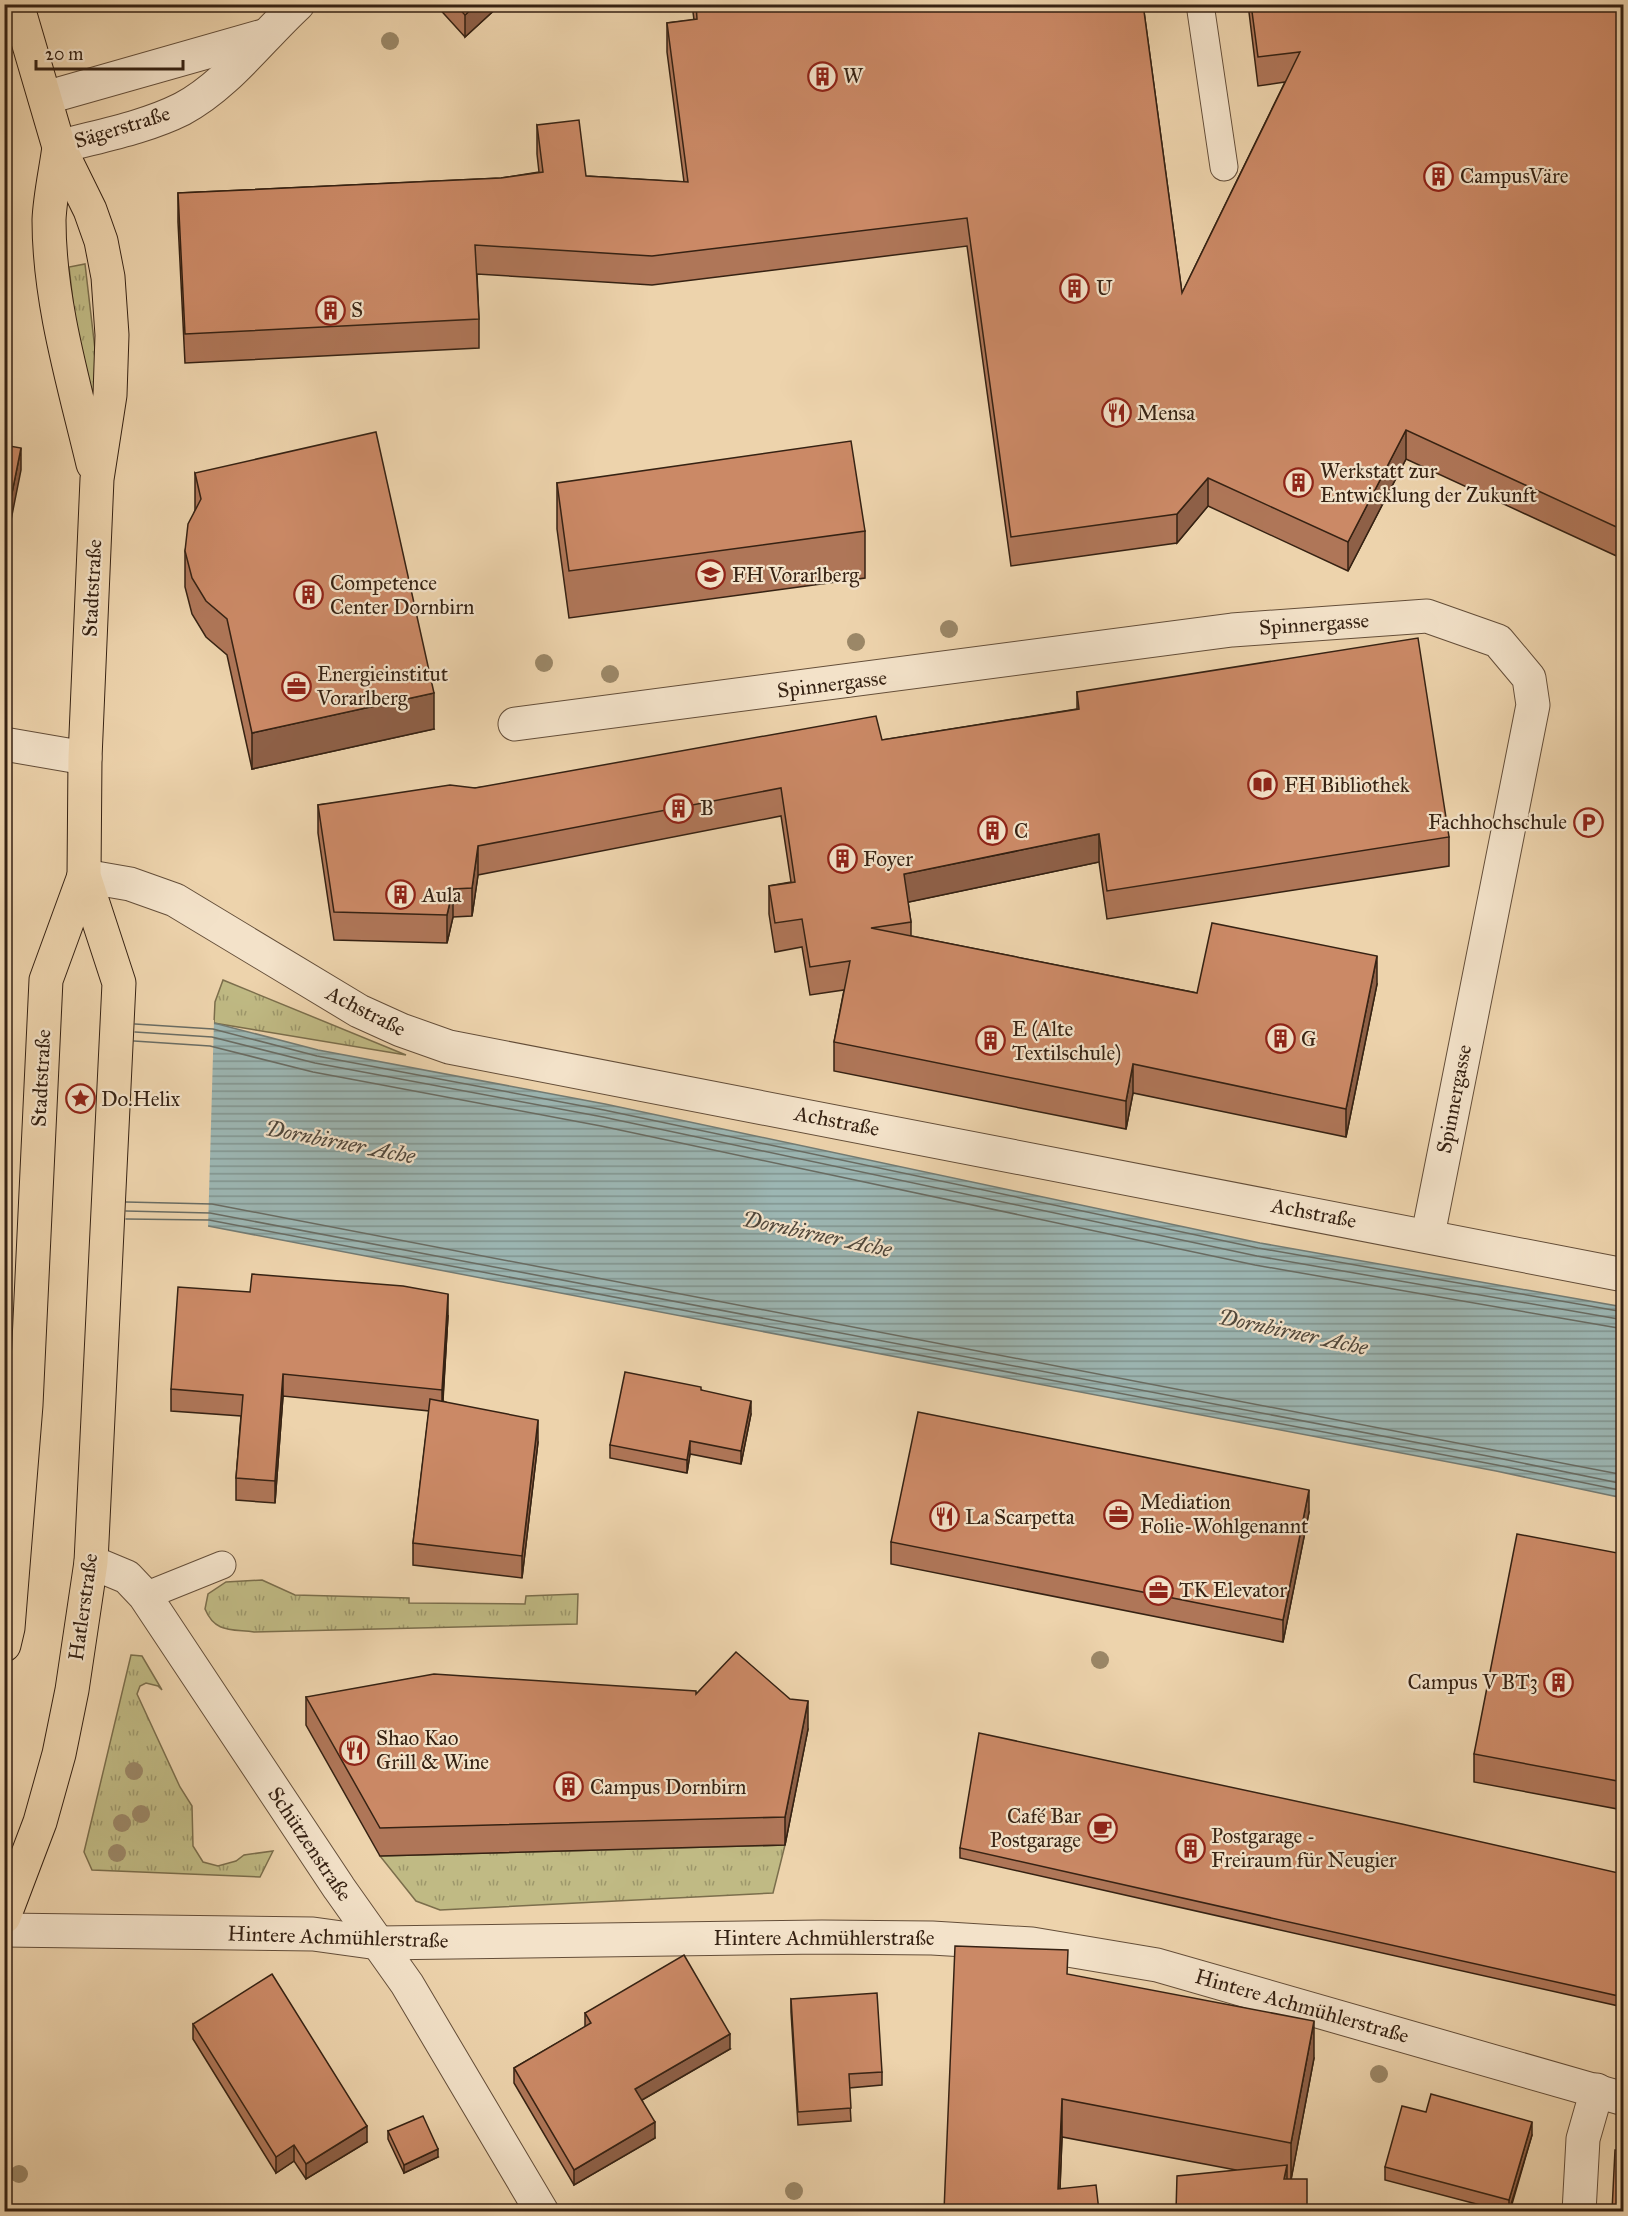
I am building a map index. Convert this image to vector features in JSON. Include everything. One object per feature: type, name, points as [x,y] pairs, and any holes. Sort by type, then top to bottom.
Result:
[{"type":"main road","name":"Stadtstraße","points":[[17,4],[59,147],[90,210],[101,241],[108,277],[112,335],[110,394],[97,479],[85,758],[84,876],[119,983],[103,1286]]},
{"type":"main road","name":"Stadtstraße","points":[[59,147],[49,218],[56,301],[97,479]]},
{"type":"main road","name":"Stadtstraße","points":[[4,1645],[8,1628],[26,1405],[46,980],[84,876]]},
{"type":"main road","name":"Hatlerstraße","points":[[4,1917],[40,1822],[59,1754],[72,1690],[91,1562],[103,1286]]},
{"type":"street","name":"Sägerstraße","points":[[59,147],[156,120],[183,108],[207,92],[298,4]]},
{"type":"street","name":"Sägerstraße","points":[[45,98],[265,35]]},
{"type":"street","name":"Spinnergasse","points":[[515,724],[1232,630],[1427,616],[1498,641],[1529,678],[1533,705],[1428,1235]]},
{"type":"street","points":[[4,744],[85,758]]},
{"type":"street","name":"Achstraße","points":[[84,876],[130,884],[175,900],[359,1011],[401,1030],[449,1047],[1428,1235],[1623,1275]]},
{"type":"street","name":"Schützenstraße","points":[[91,1562],[128,1577],[146,1596],[442,2041],[542,2211]]},
{"type":"street","name":"Hintere Achmühlerstraße","points":[[4,1930],[313,1934],[378,1943],[822,1937],[932,1938],[1032,1944],[1157,1965],[1610,2095]]},
{"type":"street","points":[[1579,2211],[1582,2139],[1610,2095]]},
{"type":"lane","points":[[1200,4],[1224,167]]},
{"type":"lane","points":[[146,1596],[222,1564]]},
{"type":"green space","points":[[85,264],[100,392],[94,394],[80,363],[69,267]]},
{"type":"green space","points":[[223,980],[406,1055],[214,1023],[215,1002]]},
{"type":"green space","points":[[262,1580],[295,1595],[409,1598],[409,1603],[525,1604],[526,1596],[578,1594],[577,1624],[254,1632],[231,1630],[219,1626],[209,1617],[205,1609],[208,1594],[226,1582]]},
{"type":"green space","points":[[131,1655],[142,1656],[162,1690],[158,1686],[146,1683],[140,1686],[137,1694],[180,1787],[192,1806],[193,1846],[203,1862],[218,1866],[236,1861],[244,1855],[273,1851],[260,1877],[92,1870],[84,1852]]},
{"type":"green space","points":[[785,1845],[773,1893],[440,1910],[416,1901],[380,1856]]},
{"type":"water","name":"Dornbirner Ache","points":[[4,1010],[214,1023],[318,1050],[605,1104],[1260,1243],[1623,1307],[1623,1498],[1496,1471],[208,1226],[5,1224]]},
{"type":"pier","points":[[4,1007],[214,1020],[208,1229],[4,1227]]},
{"type":"building","points":[[455,4],[477,4],[465,15]]},
{"type":"building","points":[[696,4],[1143,4],[1182,293],[1300,52],[1258,57],[1251,4],[1623,4],[1623,530],[1406,430],[1348,542],[1208,478],[1177,514],[1011,537],[967,218],[652,256],[475,245],[479,319],[185,334],[178,193],[501,178],[543,172],[537,125],[579,120],[586,176],[688,182],[667,23],[697,19]]},
{"type":"building","name":"Competence Center Dornbirn","points":[[376,432],[434,693],[252,733],[227,619],[206,601],[192,578],[185,551],[188,524],[201,499],[195,473]]},
{"type":"building","points":[[851,441],[865,531],[569,571],[557,483]]},
{"type":"building","points":[[4,445],[21,448],[4,533]]},
{"type":"building","points":[[1418,638],[1449,837],[1107,891],[1099,834],[904,874],[911,922],[871,928],[1197,993],[1212,923],[1377,956],[1346,1109],[1133,1064],[1126,1101],[834,1042],[850,961],[810,967],[802,919],[775,923],[769,886],[795,882],[781,788],[478,846],[472,888],[453,889],[447,915],[334,912],[318,805],[450,785],[475,788],[876,716],[882,740],[1079,709],[1077,692]]},
{"type":"building","points":[[252,1274],[403,1286],[448,1294],[442,1390],[283,1374],[275,1481],[236,1478],[243,1395],[171,1389],[178,1287],[250,1292]]},
{"type":"building","points":[[625,1372],[701,1387],[701,1390],[751,1401],[741,1451],[690,1441],[687,1460],[610,1445]]},
{"type":"building","points":[[430,1399],[538,1420],[522,1556],[413,1543]]},
{"type":"building","points":[[918,1412],[1309,1490],[1283,1620],[891,1542]]},
{"type":"building","name":"Campus V BT3","points":[[1517,1534],[1623,1554],[1623,1782],[1474,1754]]},
{"type":"building","name":"Campus Dornbirn","points":[[736,1652],[790,1699],[808,1701],[785,1817],[380,1828],[306,1697],[434,1674],[696,1691],[696,1694]]},
{"type":"building","name":"Postgarage - Freiraum für Neugier","points":[[979,1733],[1623,1874],[1623,1997],[960,1848]]},
{"type":"building","points":[[955,1946],[1068,1950],[1067,1974],[1314,2021],[1291,2143],[1062,2099],[1058,2189],[1096,2185],[1099,2211],[944,2211]]},
{"type":"building","points":[[684,1955],[730,2034],[635,2089],[655,2122],[574,2170],[514,2068],[591,2023],[585,2013]]},
{"type":"building","points":[[272,1974],[367,2126],[306,2164],[294,2145],[276,2157],[193,2024]]},
{"type":"building","points":[[877,1993],[882,2072],[849,2074],[851,2108],[798,2112],[791,1999]]},
{"type":"building","points":[[1431,2094],[1532,2122],[1509,2200],[1385,2167],[1402,2106],[1426,2112]]},
{"type":"building","points":[[423,2116],[438,2149],[404,2165],[388,2131]]},
{"type":"building","points":[[1615,2150],[1623,2151],[1623,2211],[1612,2211]]},
{"type":"building","points":[[1287,2165],[1284,2179],[1307,2179],[1307,2211],[1176,2211],[1177,2176]]},
{"type":"place","name":"W","points":[[822,76]]},
{"type":"place","name":"CampusVäre","points":[[1439,176]]},
{"type":"place","name":"U","points":[[1075,288]]},
{"type":"place","name":"S","points":[[330,310]]},
{"type":"place","name":"Mensa","points":[[1116,413]]},
{"type":"place","name":"Werkstatt zur Entwicklung der Zukunft","points":[[1299,483]]},
{"type":"place","name":"FH Vorarlberg","points":[[711,575]]},
{"type":"place","name":"Competence Center Dornbirn","points":[[309,595]]},
{"type":"place","name":"Energieinstitut Vorarlberg","points":[[296,686]]},
{"type":"place","name":"FH Bibliothek","points":[[1263,785]]},
{"type":"place","name":"B","points":[[679,808]]},
{"type":"place","name":"Fachhochschule","points":[[1588,822]]},
{"type":"place","name":"C","points":[[993,831]]},
{"type":"place","name":"Foyer","points":[[842,859]]},
{"type":"place","name":"Aula","points":[[401,895]]},
{"type":"place","name":"G","points":[[1280,1039]]},
{"type":"place","name":"E (Alte Textilschule)","points":[[991,1041]]},
{"type":"place","name":"Do.Helix","points":[[80,1099]]},
{"type":"place","name":"Mediation Folie-Wohlgenannt","points":[[1119,1514]]},
{"type":"place","name":"La Scarpetta","points":[[944,1517]]},
{"type":"place","name":"TK Elevator","points":[[1158,1590]]},
{"type":"place","name":"Campus V BT3","points":[[1559,1682]]},
{"type":"place","name":"Shao Kao Grill & Wine","points":[[355,1750]]},
{"type":"place","name":"Campus Dornbirn","points":[[569,1787]]},
{"type":"place","name":"Café Bar Postgarage","points":[[1102,1828]]},
{"type":"place","name":"Postgarage - Freiraum für Neugier","points":[[1190,1848]]}]
